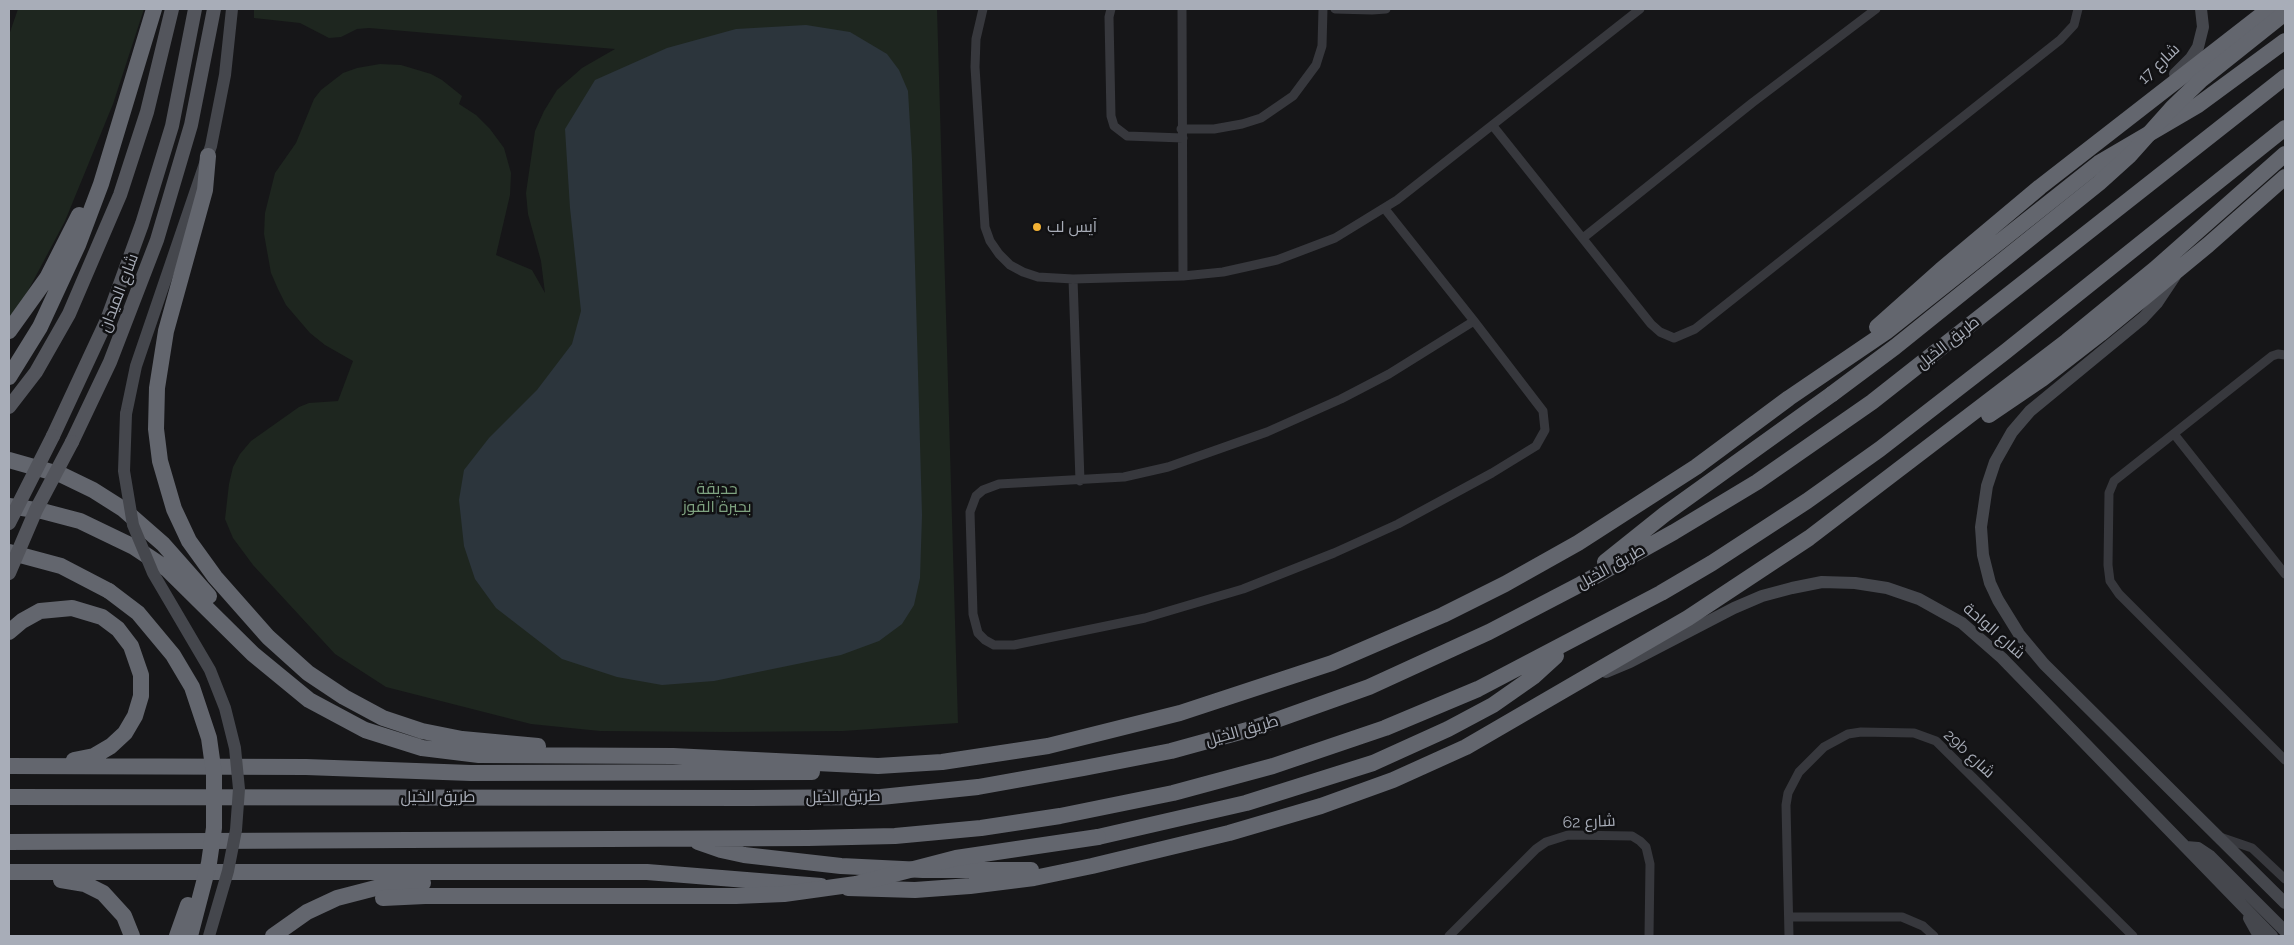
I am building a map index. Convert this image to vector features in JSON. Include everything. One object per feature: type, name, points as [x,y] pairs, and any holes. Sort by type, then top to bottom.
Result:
[{"type":"highway","points":[[9,376],[40,326],[66,273],[90,215],[154,9]]},
{"type":"highway","points":[[1838,366],[1886,318],[1947,264],[2067,164],[2269,9]]},
{"type":"highway","points":[[1581,584],[1644,530],[1895,347],[2099,183],[2130,154],[2172,108],[2201,80],[2285,12]]},
{"type":"highway","points":[[9,506],[42,511],[80,521],[134,547],[182,583],[275,674],[327,712],[365,730],[403,744],[460,754],[713,757],[846,766],[942,762],[1048,746],[1180,713],[1332,664],[1451,612],[1578,543],[1658,493],[1838,366],[1906,316],[2099,163],[2198,105],[2285,41]]},
{"type":"highway","name":"طريق الخيل","points":[[9,797],[848,798],[914,794],[978,787],[1171,751],[1291,717],[1407,671],[1489,632],[1581,584],[1716,507],[1835,429],[1909,374],[2285,77]]},
{"type":"highway","points":[[9,842],[851,838],[938,832],[1025,822],[1163,795],[1273,766],[1385,728],[1478,689],[1687,579],[1844,475],[2005,352],[2285,128]]},
{"type":"highway","points":[[9,331],[47,278],[110,152]]},
{"type":"highway","points":[[9,872],[647,872],[859,889],[915,890],[970,886],[1065,872],[1229,833],[1367,790],[1466,747],[1688,618],[1809,538],[1932,445],[2111,305],[2285,154]]},
{"type":"highway","points":[[208,156],[205,190],[166,331],[157,388],[156,429],[160,462],[174,509],[189,541],[215,577],[262,630],[308,673],[344,697],[383,718],[422,731],[482,742],[534,745],[566,756]]},
{"type":"highway","points":[[1932,445],[1977,422],[2042,379],[2178,270],[2285,177]]},
{"type":"highway","points":[[9,460],[46,469],[77,482],[108,499],[138,520],[175,556],[275,674]]},
{"type":"highway","points":[[9,552],[61,566],[109,591],[138,613],[163,640],[183,671],[198,704],[209,738],[214,774],[215,819],[208,863],[190,936]]},
{"type":"highway","points":[[9,632],[31,615],[50,609],[72,608],[92,612],[110,622],[125,637],[136,655],[141,675],[141,696],[135,716],[125,733],[111,746],[84,758],[48,762],[29,767]]},
{"type":"highway","points":[[284,936],[334,909],[383,898],[425,896],[736,896],[784,894],[856,884],[956,858],[1098,838],[1246,803],[1330,778],[1399,752],[1448,729],[1513,691],[1546,666],[1569,642]]},
{"type":"highway","points":[[9,766],[306,767],[471,774],[787,774],[846,766]]},
{"type":"highway","points":[[689,838],[732,853],[841,866],[923,870],[1065,872]]},
{"type":"highway","points":[[177,936],[194,890],[208,863]]},
{"type":"highway","points":[[274,936],[293,921],[322,904],[353,893],[391,884],[418,882],[575,882],[711,876]]},
{"type":"highway","points":[[9,879],[65,880],[94,888],[103,893],[118,908],[132,936]]},
{"type":"main road","points":[[9,407],[36,372],[66,321],[120,195],[149,103],[172,9]]},
{"type":"main road","name":"شارع الميدان","points":[[9,523],[53,436],[103,328],[142,224],[172,126],[195,9]]},
{"type":"main road","name":"شارع الميدان","points":[[9,573],[36,510],[72,442],[117,346],[158,240],[191,125],[214,9]]},
{"type":"street","points":[[209,936],[228,871],[236,830],[239,789],[235,748],[225,708],[210,670],[153,573],[133,525],[124,470],[126,414],[136,366],[208,156],[225,75],[232,9]]},
{"type":"street","points":[[983,9],[976,39],[975,67],[985,227],[990,241],[1010,265],[1038,277],[1073,279],[1183,276],[1241,269],[1294,255],[1335,238],[1385,209],[1640,9]]},
{"type":"street","points":[[1111,9],[1109,17],[1111,116],[1114,126],[1122,134],[1132,136],[1214,129],[1242,124],[1269,113],[1293,96],[1316,65],[1322,46],[1323,9]]},
{"type":"street","points":[[1182,9],[1183,276]]},
{"type":"street","points":[[1334,9],[1386,9]]},
{"type":"street","points":[[1583,238],[1752,103],[1876,9]]},
{"type":"street","points":[[1493,126],[1655,328],[1674,338],[1690,332],[2060,40],[2074,25],[2078,9]]},
{"type":"street","name":"17 شارع","points":[[2113,130],[2186,64],[2195,53],[2202,34],[2202,9]]},
{"type":"street","points":[[1385,209],[1474,321],[1543,411],[1545,430],[1542,439],[1528,451],[1398,524],[1334,553],[1243,589],[1178,610],[1112,626],[1004,646],[994,645],[978,633],[973,614],[970,512],[976,496],[990,486],[1124,477],[1168,467],[1292,422],[1381,378],[1474,321]]},
{"type":"street","name":"شارع الواحة","points":[[2178,270],[2157,303],[2143,318],[2030,411],[2012,432],[1997,457],[1987,486],[1982,513],[1982,541],[1990,583],[2008,617],[2031,649],[2285,903]]},
{"type":"street","points":[[1073,279],[1080,481]]},
{"type":"street","points":[[2285,355],[2278,354],[2272,356],[2119,477],[2111,487],[2108,565],[2110,581],[2119,594],[2285,760]]},
{"type":"street","points":[[2174,434],[2285,574]]},
{"type":"street","name":"شارع الواحة","points":[[1579,682],[1630,662],[1734,608],[1777,592],[1822,582],[1855,583],[1887,588],[1934,606],[1972,630],[2016,672],[2272,936]]},
{"type":"street","name":"29b شارع","points":[[1789,936],[1786,805],[1790,788],[1799,772],[1824,747],[1848,734],[1914,733],[1936,741],[1945,748],[2132,936]]},
{"type":"street","name":"شارع 62","points":[[1449,936],[1536,849],[1557,838],[1568,835],[1587,835],[1632,836],[1646,848],[1650,864],[1649,936]]},
{"type":"street","points":[[2218,836],[2252,848],[2285,879]]},
{"type":"street","points":[[2186,847],[2198,848],[2210,856],[2285,931]]},
{"type":"street","points":[[2253,871],[2285,894]]},
{"type":"street","points":[[2232,894],[2249,917],[2259,936]]},
{"type":"street","points":[[1789,917],[1902,916],[1923,926],[1934,936]]},
{"type":"green space","points":[[18,9],[144,9],[113,104],[65,221],[22,302],[9,317],[9,35]]},
{"type":"green space","name":"حديقة بحيرة القوز","points":[[254,9],[937,9],[958,723],[843,731],[727,732],[600,731],[531,724],[386,687],[335,654],[253,565],[233,538],[225,519],[229,484],[233,467],[240,454],[251,441],[299,407],[309,403],[338,401],[353,361],[325,345],[310,333],[286,305],[271,273],[264,234],[265,213],[275,173],[296,143],[314,99],[321,90],[343,73],[357,68],[380,64],[401,65],[431,74],[462,96],[459,104],[476,115],[490,129],[504,148],[511,173],[510,195],[496,255],[532,270],[545,293],[541,261],[528,214],[526,193],[535,131],[544,111],[557,90],[582,68],[615,49],[369,28],[357,29],[341,37],[329,38],[300,23],[254,18]]},
{"type":"shaded area","name":"حديقة بحيرة القوز","points":[[806,25],[850,32],[887,54],[899,70],[908,91],[912,159],[922,515],[920,578],[914,605],[902,624],[879,641],[841,655],[714,681],[662,685],[617,677],[562,659],[496,608],[475,579],[464,546],[459,500],[464,470],[489,438],[537,390],[572,344],[581,311],[570,208],[565,129],[595,80],[667,48],[736,29]]},
{"type":"place","name":"آيس لب","points":[[1037,227]]}]
